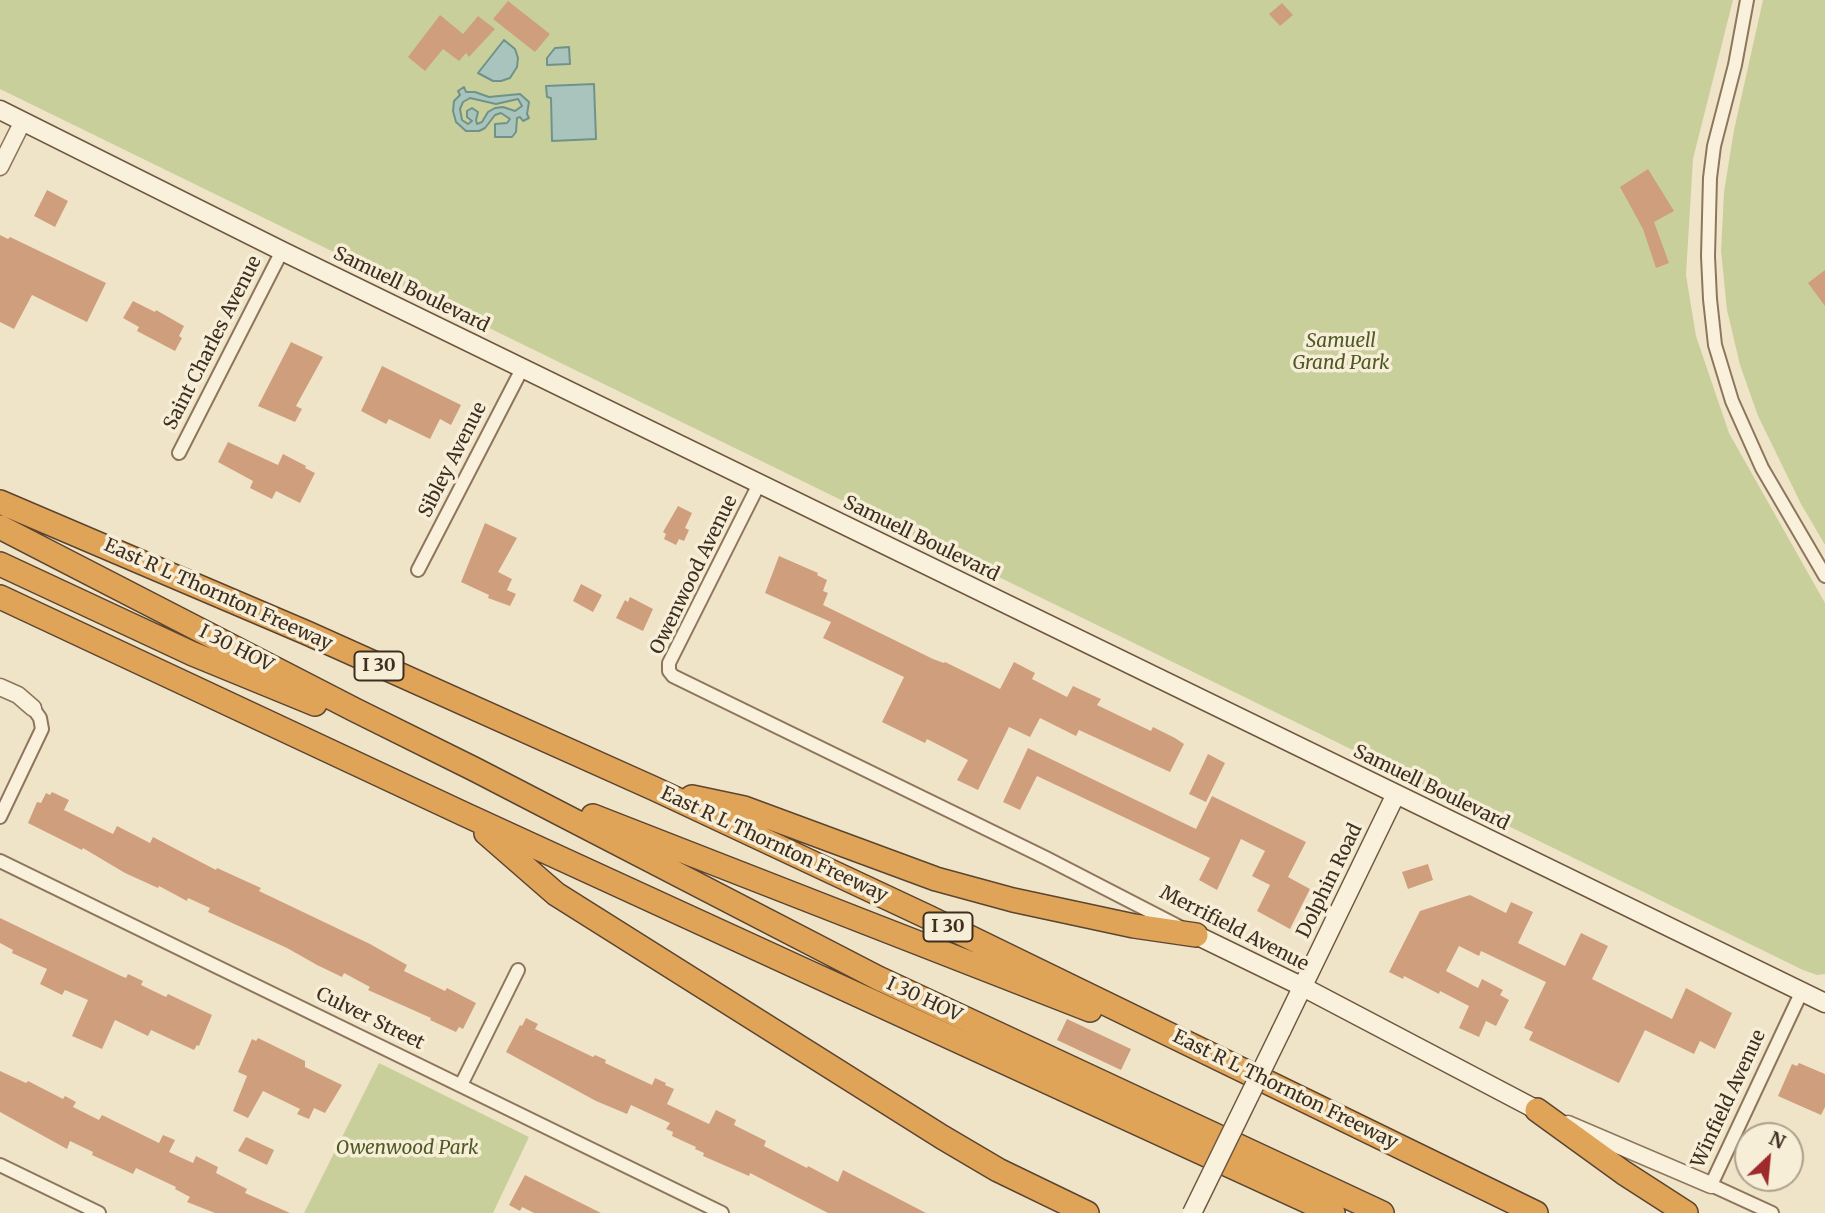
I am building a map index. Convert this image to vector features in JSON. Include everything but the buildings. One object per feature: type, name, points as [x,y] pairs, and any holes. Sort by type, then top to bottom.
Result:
[{"type":"highway","points":[[0,487],[103,545]]},
{"type":"highway","name":"East R L Thornton Freeway","points":[[0,502],[307,633],[654,789],[1240,1067],[1536,1213]]},
{"type":"highway","name":"I 30 HOV","points":[[0,527],[878,978],[1382,1213]]},
{"type":"highway","name":"I 30 HOV","points":[[0,564],[228,670],[474,769]]},
{"type":"highway","points":[[0,597],[466,815],[1333,1213]]},
{"type":"highway","points":[[474,769],[685,884],[993,1058]]},
{"type":"highway","points":[[474,769],[868,925],[1240,1067]]},
{"type":"highway","points":[[654,789],[744,808],[936,880],[1134,926],[1196,935]]},
{"type":"highway","points":[[466,815],[556,894],[942,1137],[998,1170],[1087,1213]]},
{"type":"highway","points":[[1537,1110],[1623,1173],[1686,1213]]},
{"type":"main road","name":"Samuell Boulevard","points":[[0,110],[282,251],[1825,1003]]},
{"type":"main road","name":"Dolphin Road","points":[[1192,1213],[1396,794]]},
{"type":"main road","name":"Merrifield Avenue","points":[[1196,935],[1303,987],[1537,1110]]},
{"type":"street","points":[[1747,0],[1735,65],[1714,146],[1710,178],[1707,222],[1715,345],[1732,401],[1762,468],[1825,576]]},
{"type":"street","points":[[0,167],[23,121]]},
{"type":"street","name":"Saint Charles Avenue","points":[[179,453],[282,251]]},
{"type":"street","name":"Sibley Avenue","points":[[418,570],[523,367]]},
{"type":"street","name":"Owenwood Avenue","points":[[678,680],[669,671],[669,663],[759,484]]},
{"type":"street","name":"Merrifield Avenue","points":[[678,680],[1046,858],[1196,935]]},
{"type":"street","points":[[0,687],[18,695],[33,708],[40,718],[42,729],[0,817]]},
{"type":"street","name":"Culver Street","points":[[0,861],[722,1213]]},
{"type":"street","points":[[461,1085],[517,970]]},
{"type":"street","name":"Winfield Avenue","points":[[1711,1185],[1802,991]]},
{"type":"street","name":"Merrifield Avenue","points":[[1537,1110],[1772,1213]]},
{"type":"street","points":[[0,1165],[100,1213]]},
{"type":"green space","name":"Samuell Grand Park","points":[[0,0],[1733,0],[1693,159],[1686,275],[1696,336],[1729,433],[1825,603],[1825,974],[1817,975],[1803,970],[0,89]]},
{"type":"green space","points":[[1763,0],[1825,0],[1825,545],[1801,504],[1758,416],[1740,365],[1727,310],[1721,251],[1724,192],[1734,130]]},
{"type":"green space","name":"Owenwood Park","points":[[379,1063],[529,1137],[493,1213],[304,1213]]},
{"type":"water","points":[[504,40],[515,49],[517,67],[510,78],[493,81],[478,73]]},
{"type":"water","points":[[569,47],[570,64],[547,65],[547,58],[555,48]]},
{"type":"water","points":[[594,84],[596,139],[552,141],[551,98],[547,97],[546,86]]},
{"type":"water","points":[[464,87],[466,92],[489,97],[520,94],[529,102],[529,118],[523,121],[520,117],[517,118],[516,132],[512,137],[495,137],[495,124],[507,123],[510,119],[501,113],[495,115],[485,128],[466,131],[456,122],[453,111],[454,101],[460,95],[458,91]],"holes":[[[470,98],[496,104],[518,99],[522,106],[515,111],[503,107],[495,108],[477,124],[478,112],[472,108],[467,111],[467,117],[472,121],[468,124],[462,120],[460,109],[463,102]]]}]
